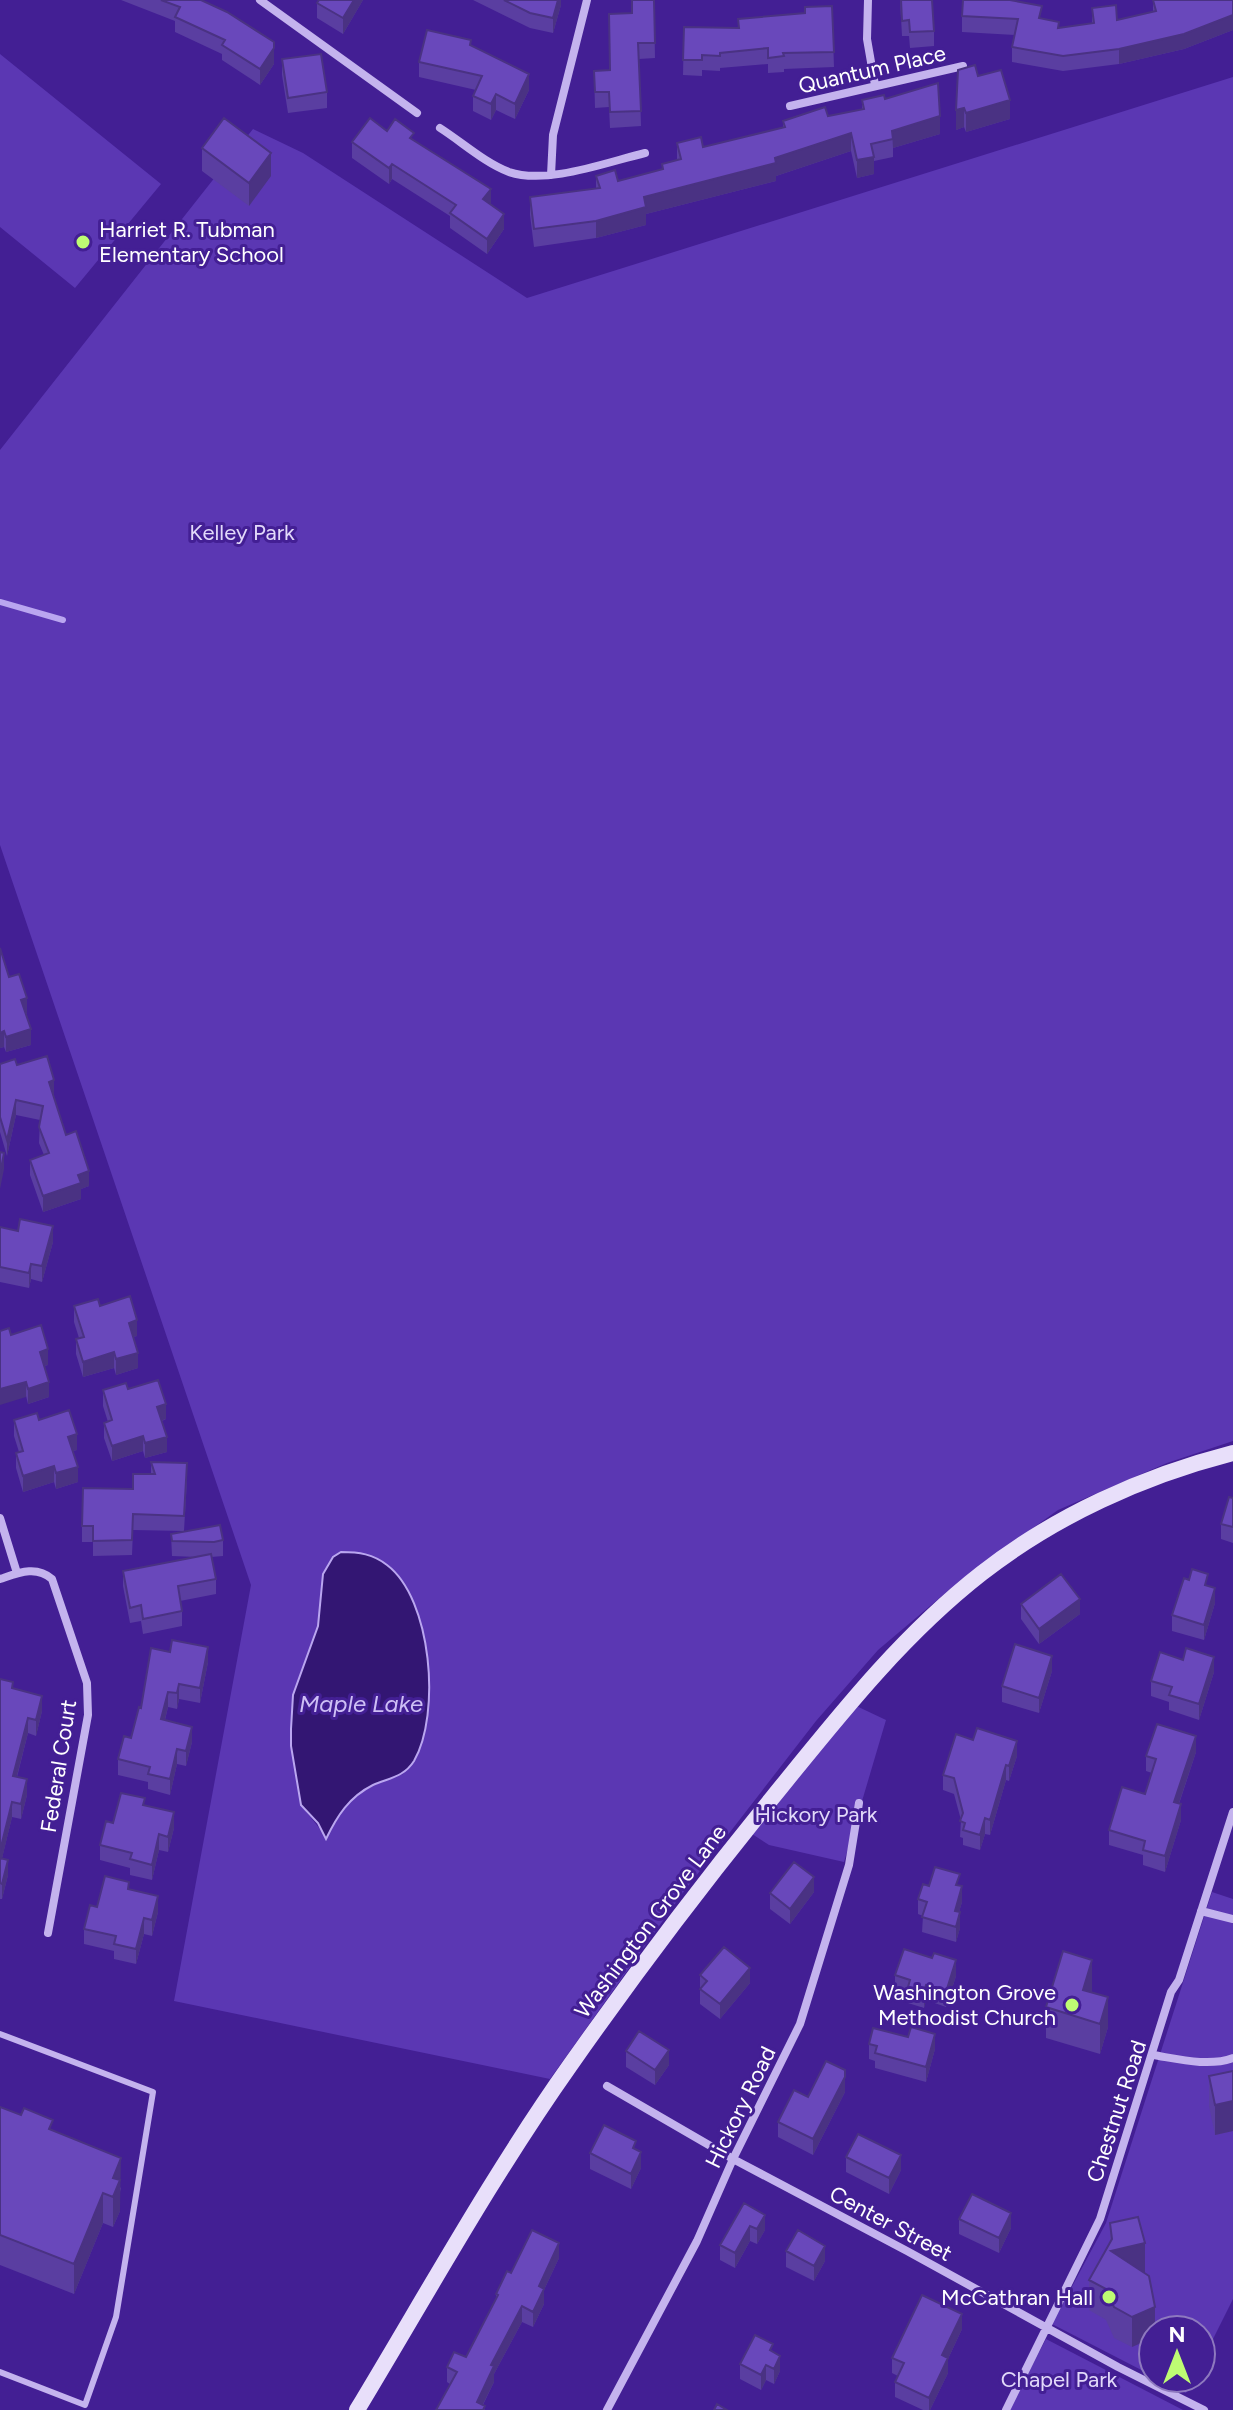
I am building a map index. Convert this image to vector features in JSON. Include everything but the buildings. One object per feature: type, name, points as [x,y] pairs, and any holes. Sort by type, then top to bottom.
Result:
[{"type":"street","points":[[551,175],[553,135],[587,0]]},
{"type":"street","points":[[868,0],[867,39],[875,85]]},
{"type":"street","points":[[262,1],[417,113]]},
{"type":"street","name":"Quantum Place","points":[[790,106],[963,66]]},
{"type":"street","points":[[440,128],[505,170],[520,175],[551,175],[645,153]]},
{"type":"street","name":"Washington Grove Lane","points":[[357,2410],[501,2172],[570,2065],[742,1834],[863,1686],[982,1573],[1065,1520],[1148,1478],[1233,1453]]},
{"type":"street","points":[[0,1519],[17,1573],[0,1579]]},
{"type":"street","name":"Federal Court","points":[[17,1573],[44,1572],[52,1579],[87,1683],[88,1715],[48,1933]]},
{"type":"street","name":"Hickory Road","points":[[607,2410],[697,2241],[733,2159],[800,2024],[849,1865],[859,1803]]},
{"type":"street","name":"Chestnut Road","points":[[1006,2410],[1100,2219],[1171,1992],[1179,1980],[1233,1812]]},
{"type":"street","points":[[1201,1911],[1233,1919]]},
{"type":"street","points":[[1153,2055],[1188,2060],[1223,2061],[1233,2058]]},
{"type":"street","points":[[1223,2061],[1233,2068]]},
{"type":"street","name":"Center Street","points":[[607,2086],[733,2159],[1204,2410]]},
{"type":"lane","points":[[0,2034],[153,2092],[116,2317],[85,2405],[0,2372]]},
{"type":"green space","points":[[0,54],[161,184],[75,288],[0,227]]},
{"type":"green space","name":"Kelley Park","points":[[1233,77],[1233,1441],[1167,1463],[1058,1510],[962,1579],[878,1650],[816,1721],[682,1894],[550,2079],[174,2001],[251,1585],[0,845],[0,450],[253,129],[303,153],[527,298]],"holes":[[[361,1555],[376,1558],[402,1580],[419,1616],[424,1636],[429,1691],[403,1774],[356,1796],[341,1813],[327,1838],[301,1805],[291,1729],[293,1695],[318,1626],[323,1574],[333,1557]]]},
{"type":"green space","name":"Hickory Park","points":[[850,1703],[886,1720],[844,1862],[769,1845],[749,1832]]},
{"type":"green space","points":[[1212,1892],[1233,1899],[1233,2299],[1217,2331],[1217,2314],[1137,2314],[1137,2368],[1052,2324],[1106,2223]]},
{"type":"green space","name":"Chapel Park","points":[[1046,2339],[1137,2386],[1137,2394],[1152,2394],[1183,2410],[1009,2410]]},
{"type":"water","name":"Maple Lake","points":[[341,1552],[360,1553],[387,1565],[402,1581],[414,1603],[428,1658],[428,1715],[422,1740],[410,1766],[350,1801],[326,1839],[318,1823],[301,1805],[291,1729],[293,1695],[318,1626],[323,1574],[333,1557]]},
{"type":"waterway","points":[[0,602],[63,620]]},
{"type":"place","name":"Harriet R. Tubman Elementary School","points":[[83,242]]},
{"type":"place","name":"Washington Grove Methodist Church","points":[[1072,2005]]},
{"type":"place","name":"McCathran Hall","points":[[1109,2297]]}]
